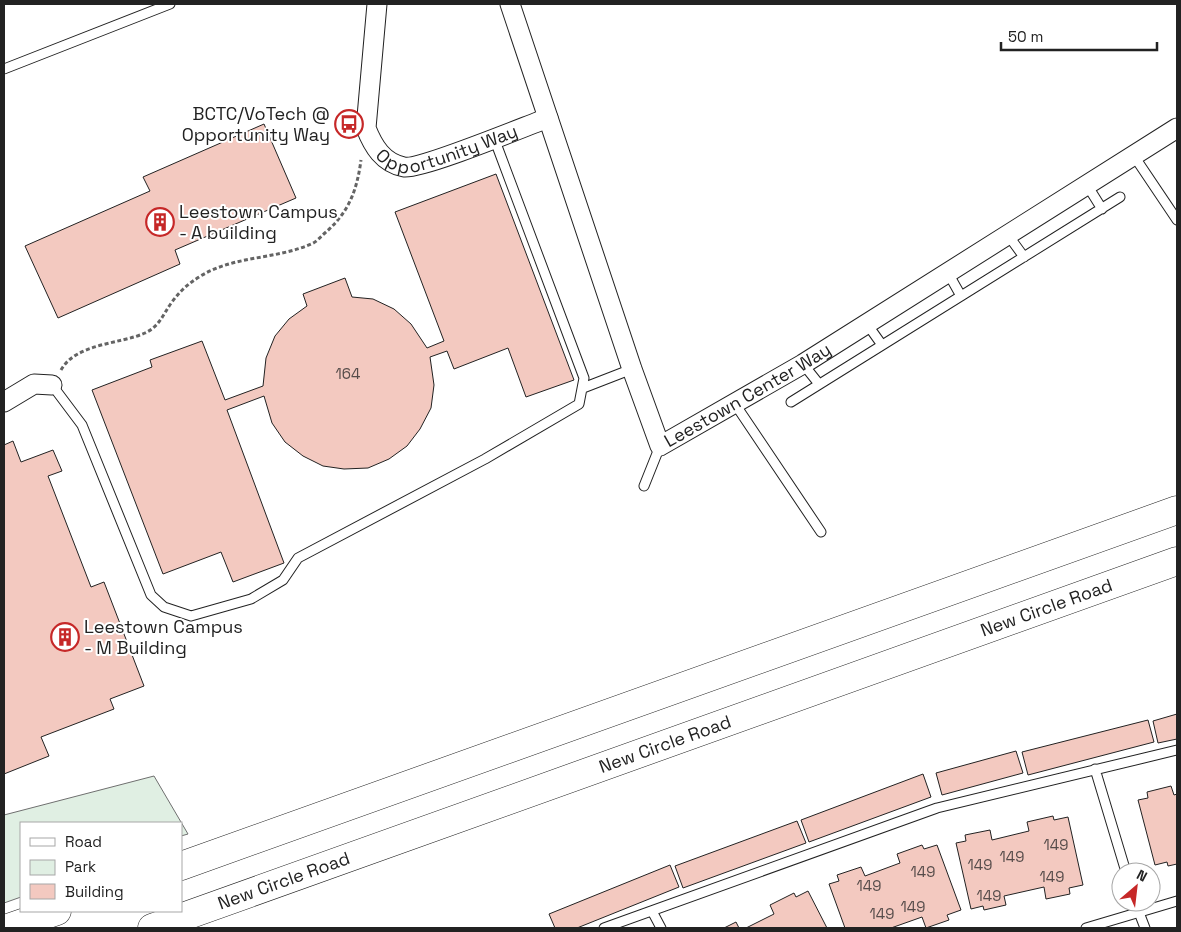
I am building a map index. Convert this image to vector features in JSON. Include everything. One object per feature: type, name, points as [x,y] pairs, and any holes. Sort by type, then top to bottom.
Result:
[{"type":"highway","points":[[182,866],[1177,510]]},
{"type":"highway","name":"New Circle Road","points":[[152,928],[1177,561]]},
{"type":"highway","points":[[8,928],[54,912]]},
{"type":"street","name":"Opportunity Way","points":[[377,4],[366,128],[373,147],[386,159],[405,168],[438,159],[548,118]]},
{"type":"street","name":"Leestown Center Way","points":[[510,4],[660,446],[803,364],[1177,128]]},
{"type":"street","points":[[4,402],[34,384],[52,386]]},
{"type":"lane","points":[[4,69],[170,4]]},
{"type":"lane","points":[[52,386],[82,425],[151,595],[164,607],[191,616],[251,599],[283,580],[298,558],[485,459],[579,404],[584,378],[494,138]]},
{"type":"lane","points":[[1134,156],[1177,220]]},
{"type":"lane","points":[[1088,185],[1102,209]]},
{"type":"lane","points":[[791,402],[1120,197]]},
{"type":"lane","points":[[1008,235],[1024,257]]},
{"type":"lane","points":[[948,273],[961,296]]},
{"type":"lane","points":[[868,324],[882,345]]},
{"type":"lane","points":[[803,364],[819,384]]},
{"type":"lane","points":[[583,388],[632,368]]},
{"type":"lane","points":[[735,404],[821,532]]},
{"type":"lane","points":[[644,486],[660,446]]},
{"type":"lane","points":[[604,928],[937,808],[1177,750]]},
{"type":"lane","points":[[1095,769],[1123,862]]},
{"type":"lane","points":[[1161,903],[1177,901]]},
{"type":"lane","points":[[652,911],[661,928]]},
{"type":"lane","points":[[1086,928],[1123,912]]},
{"type":"lane","points":[[1139,912],[1145,928]]},
{"type":"path","points":[[52,386],[63,365],[90,348],[144,333],[158,325],[171,303],[186,285],[213,268],[246,258],[313,244],[339,220],[352,200],[360,174],[366,128]]},
{"type":"green space","points":[[154,776],[181,822],[20,822],[20,897],[4,903],[4,815]]},
{"type":"green space","points":[[182,824],[188,834],[182,836]]},
{"type":"building","name":"Leestown Campus - A building","points":[[264,124],[296,198],[175,250],[180,264],[58,318],[25,246],[150,191],[143,177]]},
{"type":"building","points":[[496,174],[574,380],[526,397],[508,348],[454,369],[447,351],[430,357],[434,385],[431,408],[420,429],[407,446],[389,459],[368,468],[344,469],[323,466],[303,456],[285,442],[272,423],[264,396],[227,410],[284,563],[233,582],[221,552],[163,574],[92,390],[152,367],[150,360],[202,341],[225,400],[263,386],[266,358],[275,336],[289,319],[307,306],[303,294],[345,278],[352,297],[373,299],[394,309],[411,324],[427,348],[444,341],[395,212]]},
{"type":"building","name":"Leestown Campus - M Building","points":[[13,441],[21,462],[53,450],[62,471],[48,476],[91,587],[104,582],[144,686],[110,699],[114,709],[41,737],[49,756],[4,774],[4,445]]},
{"type":"building","points":[[1177,714],[1177,739],[1158,743],[1153,721]]},
{"type":"building","points":[[1148,720],[1154,742],[1028,775],[1022,752]]},
{"type":"building","points":[[1016,751],[1023,773],[942,795],[936,773]]},
{"type":"building","points":[[923,774],[931,797],[809,842],[801,820]]},
{"type":"building","points":[[1171,786],[1174,795],[1177,794],[1177,864],[1168,866],[1167,862],[1161,864],[1154,862],[1138,800],[1148,798],[1147,792]]},
{"type":"building","points":[[1053,816],[1054,820],[1068,817],[1083,885],[1069,888],[1070,894],[1046,899],[1044,887],[1004,896],[1006,905],[984,910],[983,906],[971,909],[956,843],[966,841],[965,835],[990,830],[992,840],[1029,831],[1027,822]]},
{"type":"building","points":[[797,821],[806,843],[683,888],[675,866]]},
{"type":"building","points":[[922,845],[924,849],[937,845],[961,910],[947,915],[949,920],[926,928],[922,917],[891,928],[845,928],[829,884],[839,881],[837,875],[861,867],[865,876],[900,863],[897,854]]},
{"type":"building","points":[[670,865],[679,887],[577,928],[555,928],[549,914]]},
{"type":"building","points":[[808,891],[827,928],[746,928],[774,914],[770,905],[794,893],[796,897]]},
{"type":"building","points":[[736,922],[739,928],[724,928]]},
{"type":"place","name":"BCTC/VoTech @ Opportunity Way","points":[[349,124]]},
{"type":"place","name":"Leestown Campus - A building","points":[[160,222]]},
{"type":"place","name":"Leestown Campus - M Building","points":[[65,637]]}]
